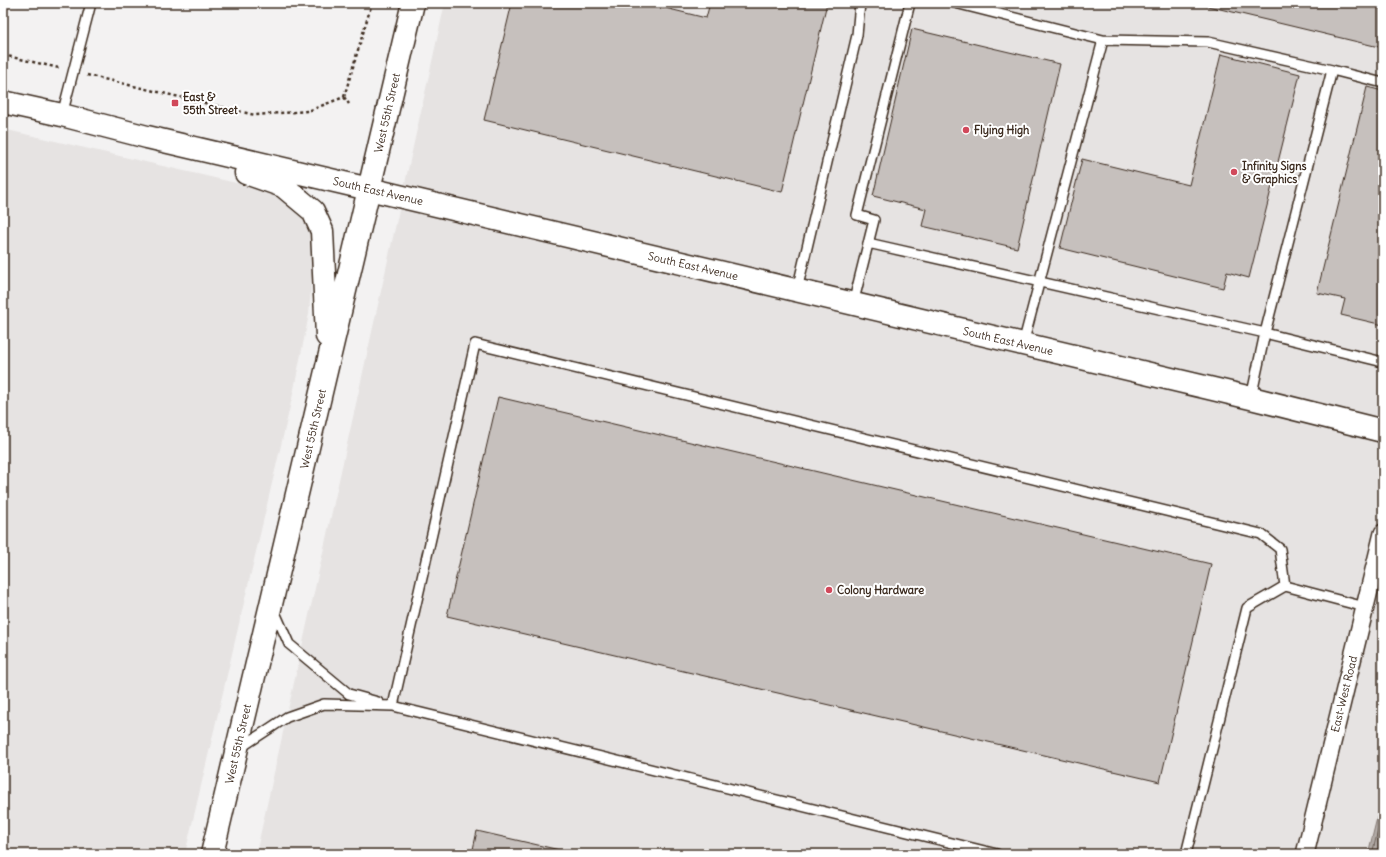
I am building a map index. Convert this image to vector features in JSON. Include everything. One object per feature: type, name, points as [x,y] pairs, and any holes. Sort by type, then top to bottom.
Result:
[{"type":"main road","name":"West 55th Street","points":[[212,854],[413,3]]},
{"type":"main road","name":"South East Avenue","points":[[3,102],[62,115],[147,138],[797,290],[1251,398],[1383,431]]},
{"type":"main road","points":[[147,138],[283,186],[313,211],[322,231],[329,362]]},
{"type":"street","name":"East-West Road","points":[[1305,854],[1383,533]]},
{"type":"lane","points":[[62,115],[92,3]]},
{"type":"lane","points":[[797,290],[857,35],[860,3]]},
{"type":"lane","points":[[853,304],[874,220],[856,215],[910,3]]},
{"type":"lane","points":[[955,3],[1103,40],[1208,42],[1383,83]]},
{"type":"lane","points":[[1023,344],[1103,40]]},
{"type":"lane","points":[[1251,398],[1265,333],[1332,70]]},
{"type":"lane","points":[[868,243],[1265,333],[1383,362]]},
{"type":"lane","points":[[393,706],[475,344],[1261,534],[1280,549],[1285,586]]},
{"type":"lane","points":[[1186,854],[1247,608],[1285,586],[1364,607]]},
{"type":"lane","points":[[271,605],[289,644],[349,694],[997,854]]},
{"type":"lane","points":[[237,750],[287,717],[324,704],[393,706]]},
{"type":"path","points":[[344,97],[372,3]]},
{"type":"path","points":[[3,55],[255,116],[308,111],[344,97]]},
{"type":"path","points":[[344,97],[349,104]]},
{"type":"shaded area","points":[[445,3],[1383,3],[1383,854],[256,854]]},
{"type":"shaded area","points":[[3,129],[275,192],[306,219],[311,237],[312,276],[309,314],[293,394],[185,854],[3,854]]},
{"type":"water","points":[[1383,794],[1383,854],[1368,854]]},
{"type":"building","points":[[512,3],[653,3],[653,5],[706,18],[710,3],[827,3],[782,192],[484,120]]},
{"type":"building","points":[[1195,3],[1383,3],[1383,48]]},
{"type":"building","name":"Flying High","points":[[912,29],[1060,64],[1017,248],[922,226],[926,209],[873,196]]},
{"type":"building","name":"Infinity Signs & Graphics","points":[[1221,54],[1300,74],[1249,278],[1227,272],[1223,288],[1060,248],[1082,159],[1189,185]]},
{"type":"building","points":[[1367,87],[1383,91],[1383,325],[1341,315],[1345,299],[1317,293]]},
{"type":"building","name":"Colony Hardware","points":[[498,397],[1211,564],[1160,782],[447,616]]},
{"type":"building","points":[[477,831],[577,854],[472,854]]},
{"type":"place","name":"East & 55th Street","points":[[175,103]]},
{"type":"place","name":"Flying High","points":[[966,130]]},
{"type":"place","name":"Infinity Signs & Graphics","points":[[1234,172]]},
{"type":"place","name":"Colony Hardware","points":[[829,590]]}]
